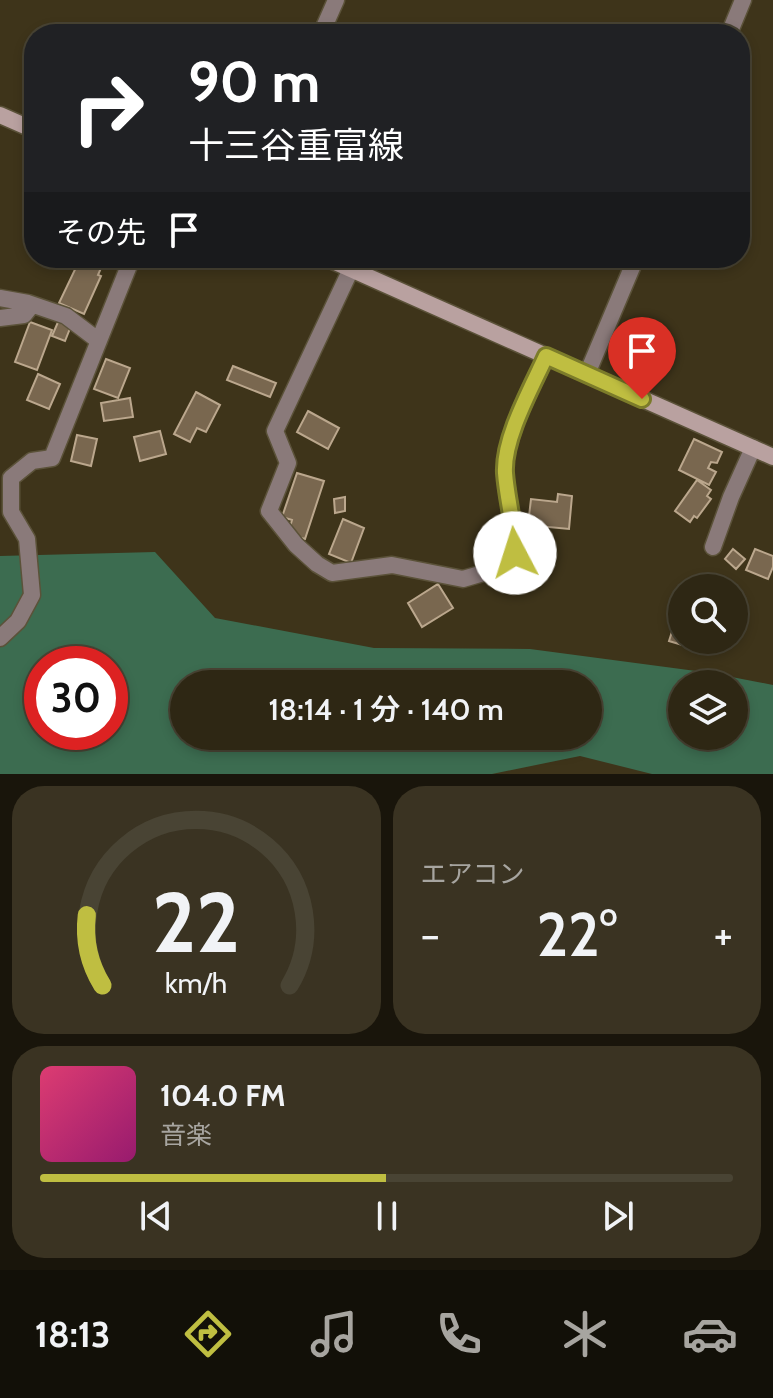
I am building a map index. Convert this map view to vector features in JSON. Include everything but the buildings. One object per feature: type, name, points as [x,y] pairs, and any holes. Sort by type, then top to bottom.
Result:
[{"type":"main road","points":[[0,115],[24,126]]},
{"type":"main road","points":[[351,269],[773,457]]},
{"type":"street","points":[[325,24],[336,0]]},
{"type":"street","points":[[733,24],[743,0]]},
{"type":"street","points":[[0,638],[18,621],[32,595],[27,539],[11,512],[11,478],[32,461],[52,458],[128,268]]},
{"type":"street","points":[[587,374],[632,268]]},
{"type":"street","points":[[351,269],[275,431],[288,463],[269,511],[296,545],[332,573],[392,565],[463,579],[497,569],[515,553],[505,469],[514,426],[546,356]]},
{"type":"street","points":[[0,298],[66,316],[99,341]]},
{"type":"street","points":[[0,318],[24,315],[32,305]]},
{"type":"street","points":[[713,547],[753,448]]},
{"type":"green space","points":[[155,552],[215,618],[374,648],[530,649],[688,670],[668,670],[668,750],[748,750],[748,680],[773,685],[773,774],[652,774],[580,756],[492,774],[0,774],[0,556]]},
{"type":"route","points":[[515,553],[505,469],[514,426],[546,356],[642,399]]}]
